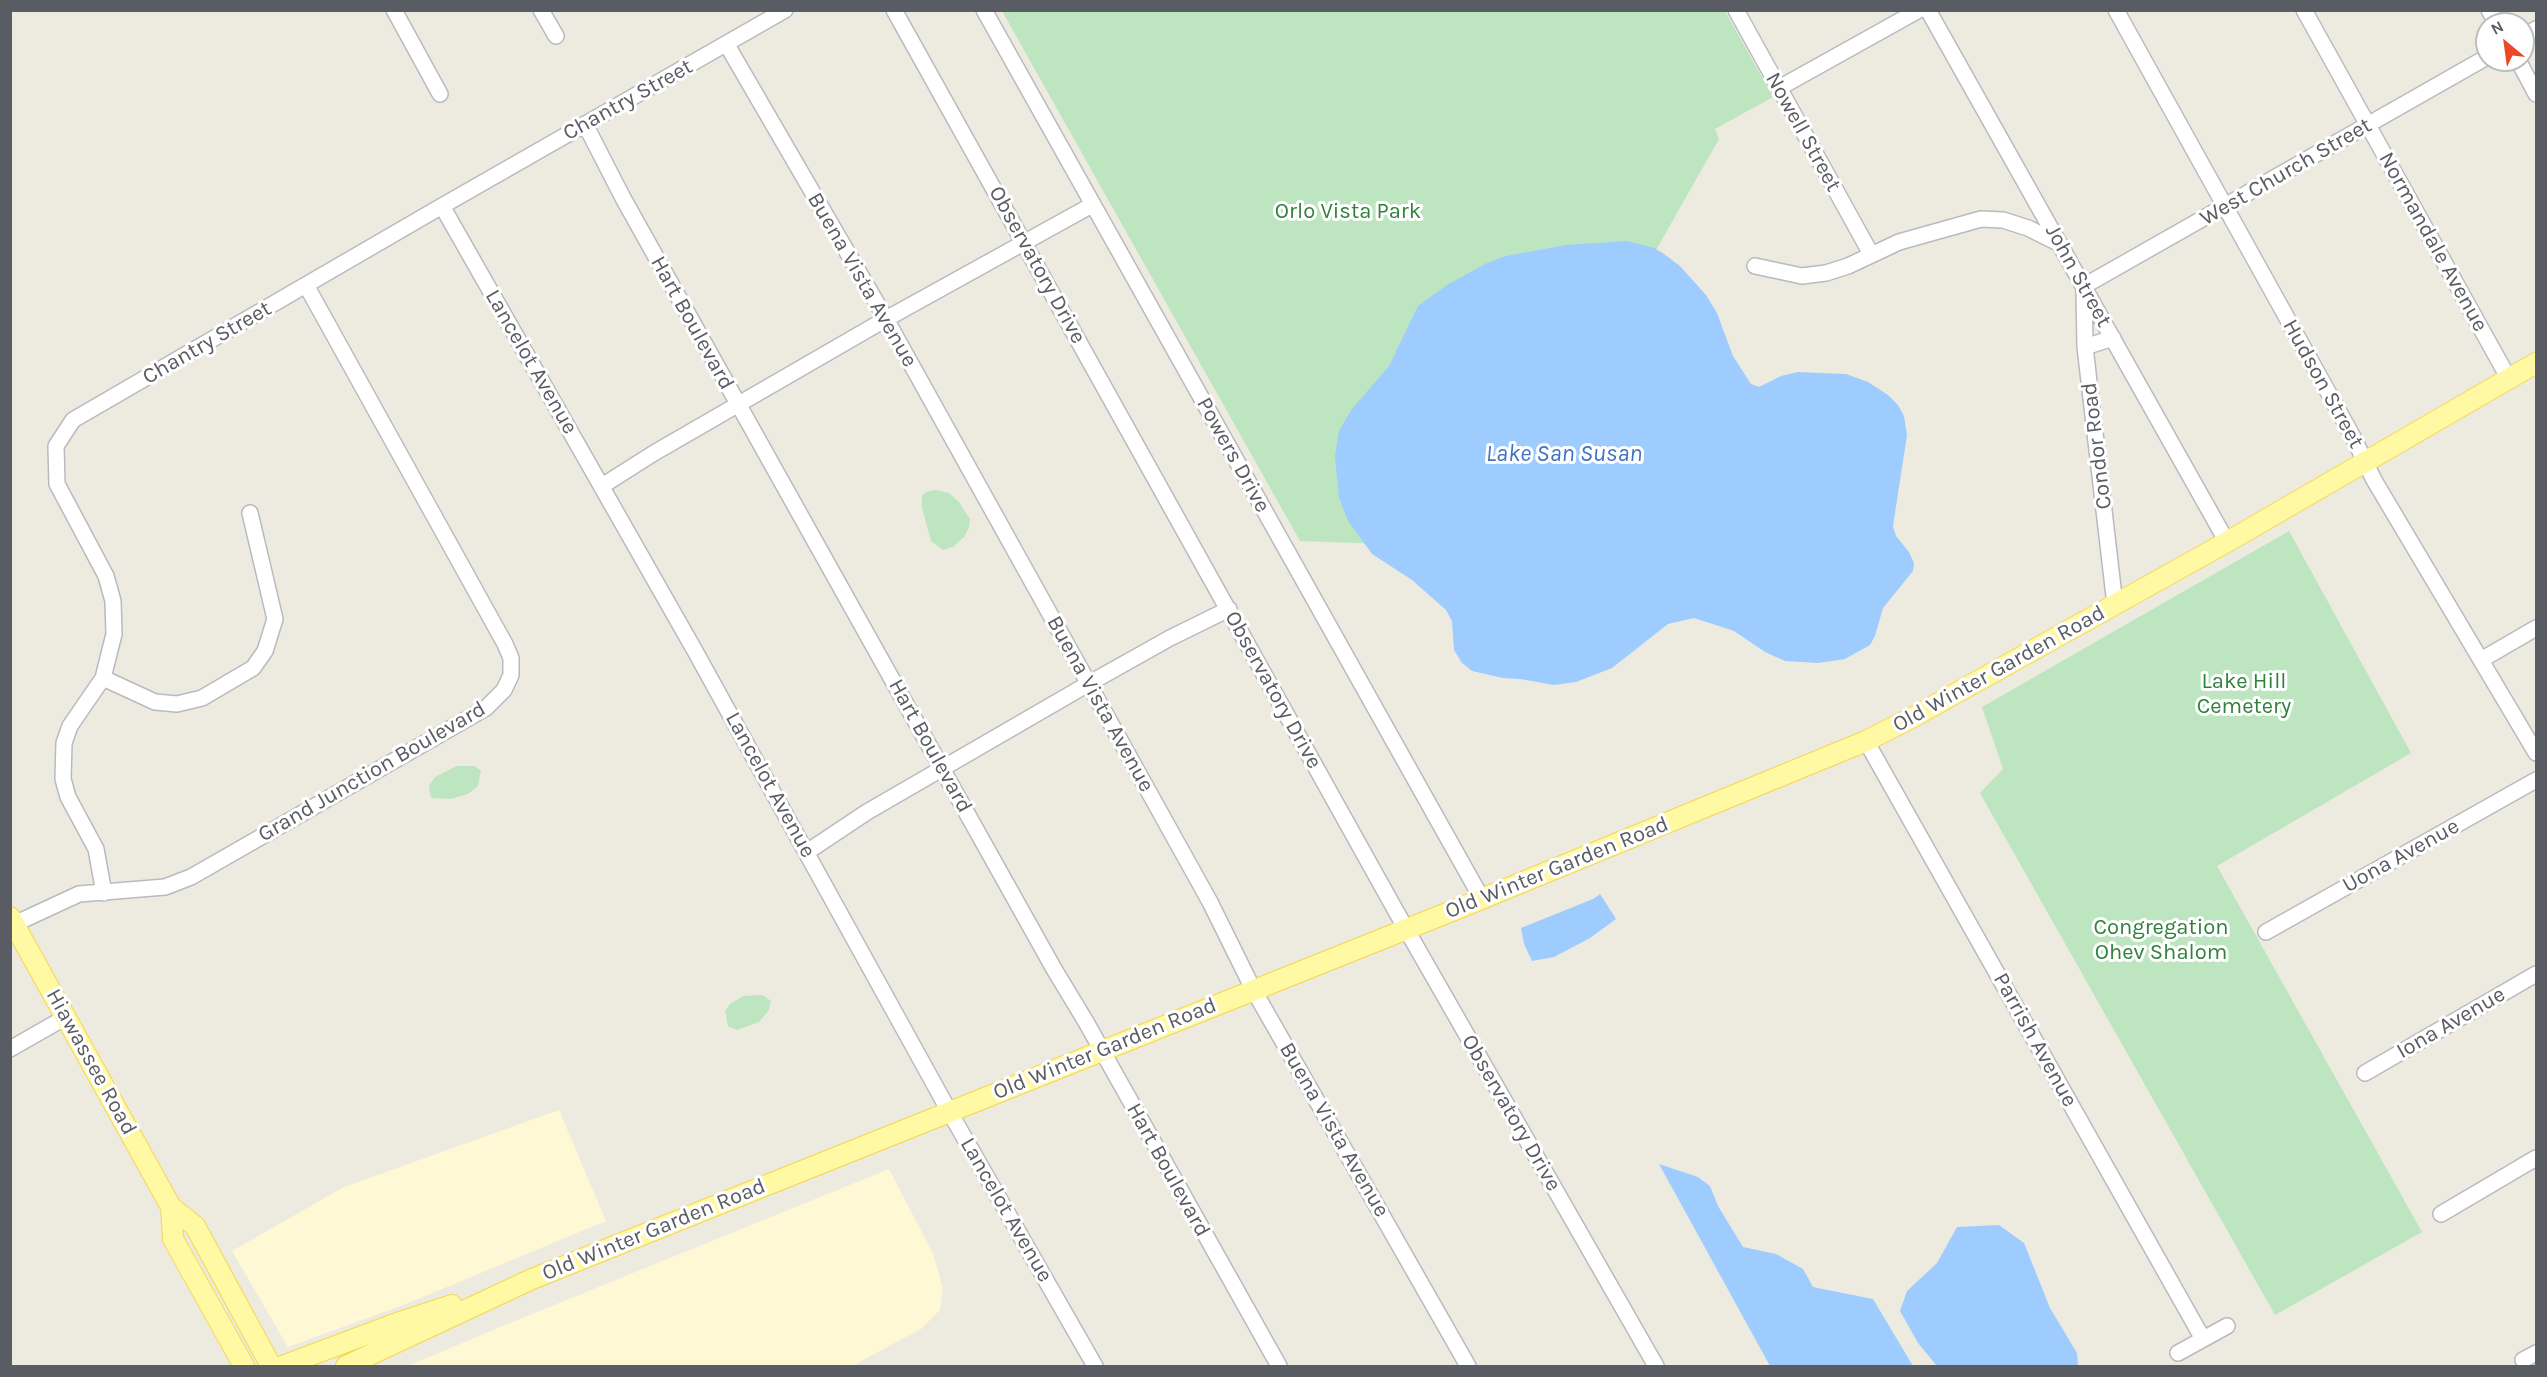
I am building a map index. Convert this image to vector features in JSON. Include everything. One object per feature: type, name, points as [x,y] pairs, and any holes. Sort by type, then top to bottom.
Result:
[{"type":"main road","name":"Old Winter Garden Road","points":[[346,1366],[532,1279],[1253,989],[1407,930],[1866,741],[1915,717],[2227,542],[2536,363]]},
{"type":"main road","name":"Hiawassee Road","points":[[12,922],[171,1207],[195,1226],[271,1366]]},
{"type":"main road","name":"Hiawassee Road","points":[[171,1207],[173,1239],[244,1366]]},
{"type":"main road","name":"Old Winter Garden Road","points":[[282,1366],[397,1323],[532,1279]]},
{"type":"street","points":[[394,10],[440,94]]},
{"type":"street","points":[[541,10],[556,36]]},
{"type":"street","name":"Chantry Street","points":[[104,893],[96,849],[69,797],[63,778],[64,743],[70,726],[103,678],[114,634],[113,601],[106,576],[57,483],[56,446],[73,420],[785,10]]},
{"type":"street","name":"Observatory Drive","points":[[894,10],[1407,930],[1656,1366]]},
{"type":"street","name":"Powers Drive","points":[[984,10],[1482,899]]},
{"type":"street","name":"Nowell Street","points":[[1736,10],[1871,254]]},
{"type":"street","points":[[1779,88],[1918,10]]},
{"type":"street","name":"John Street","points":[[1929,10],[2227,542]]},
{"type":"street","name":"Hudson Street","points":[[2116,10],[2366,462],[2536,753]]},
{"type":"street","name":"Normandale Avenue","points":[[2304,10],[2509,378]]},
{"type":"street","name":"Buena Vista Avenue","points":[[727,45],[886,319],[1210,902],[1253,989],[1468,1366]]},
{"type":"street","name":"West Church Street","points":[[2084,286],[2475,64]]},
{"type":"street","points":[[2524,72],[2536,94]]},
{"type":"street","name":"Hart Boulevard","points":[[585,124],[738,405],[1279,1366]]},
{"type":"street","points":[[602,486],[654,453],[886,319],[1092,205]]},
{"type":"street","name":"Lancelot Avenue","points":[[442,206],[602,486],[949,1111],[1095,1366]]},
{"type":"street","points":[[1755,266],[1802,276],[1826,273],[1848,266],[1899,242],[1982,219],[2003,220],[2028,228],[2061,244]]},
{"type":"street","name":"Grand Junction Boulevard","points":[[12,922],[79,894],[165,887],[191,877],[486,708],[504,690],[511,675],[511,658],[505,644],[306,285]]},
{"type":"street","name":"Condor Road","points":[[2084,286],[2085,347],[2115,605]]},
{"type":"street","points":[[2085,347],[2113,338]]},
{"type":"street","points":[[103,678],[155,702],[177,704],[202,698],[253,668],[265,651],[275,619],[250,513]]},
{"type":"street","points":[[807,852],[867,812],[942,768],[1170,638],[1229,609]]},
{"type":"street","points":[[2481,660],[2536,628]]},
{"type":"street","name":"Parrish Avenue","points":[[1866,741],[2203,1339]]},
{"type":"street","name":"Uona Avenue","points":[[2266,932],[2536,780]]},
{"type":"street","name":"Iona Avenue","points":[[2365,1073],[2536,974]]},
{"type":"street","points":[[10,1049],[66,1017]]},
{"type":"street","points":[[2442,1214],[2536,1158]]},
{"type":"street","points":[[2178,1353],[2227,1326]]},
{"type":"shaded area","points":[[559,1110],[606,1221],[406,1304],[288,1347],[232,1251],[344,1187]]},
{"type":"shaded area","points":[[889,1169],[933,1254],[943,1288],[940,1310],[921,1329],[852,1366],[408,1366],[500,1327]]},
{"type":"green space","name":"Orlo Vista Park","points":[[1002,11],[1725,11],[1773,97],[1715,129],[1719,139],[1613,326],[1413,545],[1300,541]]},
{"type":"green space","points":[[936,490],[949,493],[959,502],[970,519],[969,528],[964,537],[953,547],[943,550],[931,541],[922,508],[922,496],[926,492]]},
{"type":"green space","name":"Congregation Ohev Shalom","points":[[2289,531],[2411,753],[2217,866],[2422,1232],[2275,1315],[1980,793],[2003,769],[1982,707]]},
{"type":"green space","points":[[457,766],[475,766],[481,771],[478,786],[468,794],[450,799],[431,798],[429,786],[435,777]]},
{"type":"green space","points":[[763,995],[771,1001],[769,1010],[759,1022],[737,1030],[728,1026],[725,1011],[730,1004],[743,996]]},
{"type":"water","name":"Lake San Susan","points":[[1627,241],[1654,248],[1664,254],[1680,266],[1706,295],[1717,313],[1733,356],[1751,384],[1759,387],[1781,376],[1798,372],[1846,374],[1868,382],[1888,395],[1898,405],[1904,416],[1907,435],[1893,526],[1896,536],[1909,552],[1914,563],[1913,571],[1883,608],[1870,645],[1845,659],[1818,663],[1785,661],[1765,652],[1734,631],[1694,618],[1668,624],[1612,668],[1576,682],[1554,685],[1472,671],[1462,663],[1454,650],[1452,621],[1446,610],[1412,580],[1372,554],[1348,521],[1339,498],[1335,456],[1339,431],[1352,409],[1389,366],[1418,306],[1447,285],[1487,263],[1506,256],[1566,245]]},
{"type":"water","points":[[1600,894],[1616,919],[1590,938],[1554,957],[1532,961],[1524,944],[1521,928],[1593,899]]},
{"type":"water","points":[[1659,1164],[1698,1177],[1710,1186],[1718,1206],[1743,1247],[1776,1254],[1803,1269],[1813,1287],[1873,1299],[1913,1366],[1770,1366]]},
{"type":"water","points":[[1999,1225],[2024,1243],[2050,1308],[2077,1353],[2078,1366],[1937,1366],[1918,1343],[1900,1311],[1907,1291],[1937,1263],[1957,1227]]},
{"type":"park label","name":"Lake Hill Cemetery","points":[[2244,694]]}]
